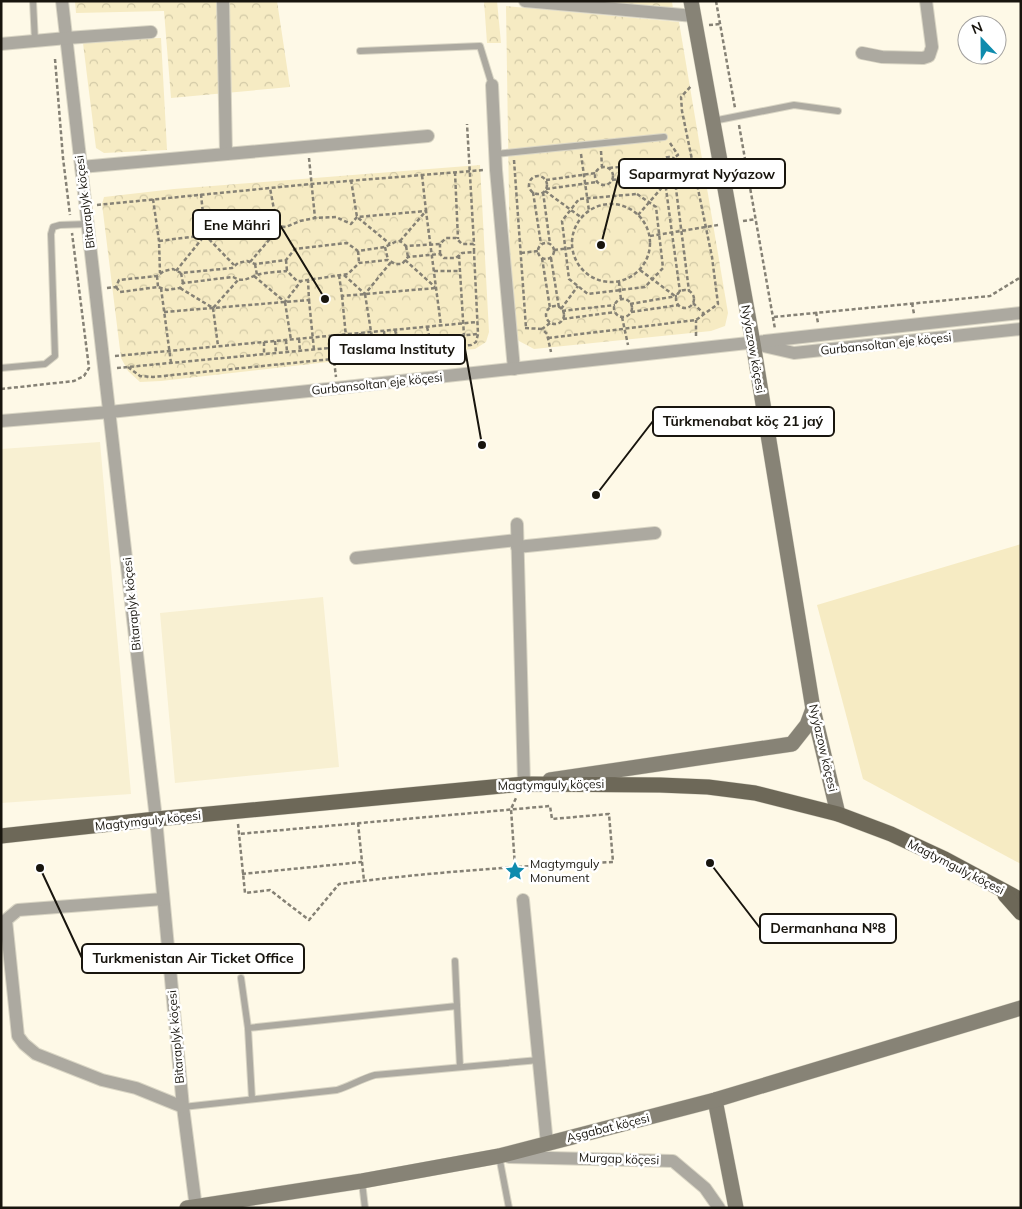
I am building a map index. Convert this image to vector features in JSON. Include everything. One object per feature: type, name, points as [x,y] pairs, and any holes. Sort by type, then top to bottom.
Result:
[{"type":"main road","name":"Magtymguly köçesi","points":[[1,836],[156,819],[524,784],[708,787],[755,793],[838,814],[890,834],[945,859],[1021,900]]},
{"type":"main road","points":[[1001,890],[1021,913]]},
{"type":"street","name":"Bitaraplyk köçesi","points":[[62,1],[156,819],[193,1207]]},
{"type":"street","points":[[223,1],[226,154]]},
{"type":"street","points":[[525,1],[693,9]]},
{"type":"street","points":[[862,53],[882,57],[924,58],[929,56],[932,47],[926,1]]},
{"type":"street","name":"Nyýazow köçesi","points":[[693,9],[753,344],[813,709],[838,814]]},
{"type":"street","points":[[1,44],[151,32]]},
{"type":"street","points":[[492,85],[496,170],[514,369]]},
{"type":"street","points":[[81,167],[428,136]]},
{"type":"street","name":"Gurbansoltan eje köçesi","points":[[1,421],[110,412],[753,344],[1021,313]]},
{"type":"street","name":"Gurbansoltan eje köçesi","points":[[753,344],[794,353],[1021,329]]},
{"type":"street","points":[[517,524],[524,784],[792,744],[807,725],[813,709]]},
{"type":"street","points":[[356,558],[655,533]]},
{"type":"street","points":[[163,899],[18,910],[6,920],[18,1036],[24,1044],[36,1054],[94,1077],[136,1088],[183,1107]]},
{"type":"street","points":[[523,900],[547,1144]]},
{"type":"street","name":"Aşgabat köçesi","points":[[193,1207],[362,1181],[499,1156],[715,1100],[1020,1008]]},
{"type":"street","points":[[715,1100],[736,1208]]},
{"type":"street","name":"Murgap köçesi","points":[[499,1156],[673,1161],[706,1188],[719,1208]]},
{"type":"lane","points":[[32,1],[36,42]]},
{"type":"lane","points":[[360,51],[480,46],[492,85]]},
{"type":"lane","points":[[713,121],[794,105],[838,111]]},
{"type":"lane","points":[[496,154],[664,137]]},
{"type":"lane","points":[[1,368],[45,364],[55,356],[51,234],[53,227],[60,224],[88,224]]},
{"type":"lane","points":[[456,961],[460,1067]]},
{"type":"lane","points":[[242,978],[248,1028],[252,1099]]},
{"type":"lane","points":[[248,1028],[457,1006]]},
{"type":"lane","points":[[183,1107],[337,1090],[347,1087],[360,1079],[374,1075],[539,1060]]},
{"type":"lane","points":[[499,1156],[509,1208]]},
{"type":"lane","points":[[362,1181],[364,1208]]},
{"type":"path","points":[[716,1],[777,340]]},
{"type":"path","points":[[53,40],[63,158],[79,290]]},
{"type":"path","points":[[548,338],[696,320],[718,304],[712,257],[682,111],[681,97],[704,73]]},
{"type":"path","points":[[128,367],[140,376],[153,377],[471,345],[476,342],[478,334],[467,124]]},
{"type":"path","points":[[602,167],[661,163],[665,159],[673,158],[678,155],[673,146],[664,137]]},
{"type":"path","points":[[538,251],[541,244],[533,192],[530,187],[533,178],[541,177],[546,180],[596,173],[602,167],[600,143]]},
{"type":"path","points":[[580,146],[590,211]]},
{"type":"path","points":[[308,147],[315,218]]},
{"type":"path","points":[[514,152],[526,328]]},
{"type":"path","points":[[638,215],[674,174],[678,165],[673,158]]},
{"type":"path","points":[[661,163],[661,170],[666,183],[680,292]]},
{"type":"path","points":[[608,168],[612,172],[612,180]]},
{"type":"path","points":[[102,204],[351,180],[496,170]]},
{"type":"path","points":[[455,172],[458,240]]},
{"type":"path","points":[[596,173],[595,178],[598,182]]},
{"type":"path","points":[[533,192],[538,194],[585,183],[598,182],[605,185],[612,180],[674,174]]},
{"type":"path","points":[[674,174],[689,292]]},
{"type":"path","points":[[422,175],[442,326]]},
{"type":"path","points":[[351,180],[357,217],[390,244]]},
{"type":"path","points":[[546,180],[545,191],[550,244],[554,250]]},
{"type":"path","points":[[250,262],[269,240],[277,226],[270,188]]},
{"type":"path","points":[[545,191],[582,218]]},
{"type":"path","points":[[201,194],[206,235],[235,266]]},
{"type":"path","points":[[637,194],[649,202],[656,207],[663,268],[645,287],[588,294],[569,278],[562,221],[579,200],[588,198],[637,194]]},
{"type":"path","points":[[153,199],[159,241],[160,273]]},
{"type":"path","points":[[609,204],[620,205],[638,215],[643,221],[650,236],[649,254],[640,270],[634,276],[619,282],[598,280],[588,275],[578,263],[572,248],[574,232],[582,218],[590,211],[599,206],[609,204]]},
{"type":"path","points":[[159,241],[277,226],[286,227],[300,221],[315,218],[336,217],[351,224],[357,217],[426,211]]},
{"type":"path","points":[[116,288],[119,280],[157,276],[160,273],[173,269],[181,273],[232,268],[238,263],[250,262],[255,264],[286,260],[295,249],[347,243],[358,251],[385,247],[400,241],[426,211]]},
{"type":"path","points":[[650,236],[731,223]]},
{"type":"path","points":[[176,271],[206,235]]},
{"type":"path","points":[[440,254],[440,244],[446,238],[456,238],[462,244],[474,244]]},
{"type":"path","points":[[400,241],[406,246],[408,257]]},
{"type":"path","points":[[406,246],[440,244]]},
{"type":"path","points":[[462,244],[460,271],[464,336]]},
{"type":"path","points":[[541,244],[550,244]]},
{"type":"path","points":[[385,247],[388,260]]},
{"type":"path","points":[[554,250],[572,248]]},
{"type":"path","points":[[554,250],[551,258],[563,319]]},
{"type":"path","points":[[358,251],[359,263]]},
{"type":"path","points":[[521,253],[538,251]]},
{"type":"path","points":[[538,251],[542,258],[550,309],[547,316],[550,323]]},
{"type":"path","points":[[286,260],[287,271],[297,281],[348,274],[359,263],[388,260],[395,264],[402,264],[408,257],[440,254],[444,258],[456,258],[460,254],[474,252]]},
{"type":"path","points":[[542,258],[551,258]]},
{"type":"path","points":[[405,260],[436,288]]},
{"type":"path","points":[[365,294],[392,262]]},
{"type":"path","points":[[255,264],[255,276],[285,302],[291,340]]},
{"type":"path","points":[[640,270],[676,296],[679,305]]},
{"type":"path","points":[[183,283],[234,277],[238,280],[250,279],[255,276],[287,271]]},
{"type":"path","points":[[434,271],[460,271]]},
{"type":"path","points":[[180,288],[183,283],[181,273]]},
{"type":"path","points":[[344,275],[365,294],[374,344]]},
{"type":"path","points":[[157,276],[171,363]]},
{"type":"path","points":[[339,276],[347,348]]},
{"type":"path","points":[[774,317],[990,296],[1021,277]]},
{"type":"path","points":[[218,346],[213,308],[238,280]]},
{"type":"path","points":[[285,302],[301,280]]},
{"type":"path","points":[[308,280],[314,350]]},
{"type":"path","points":[[619,282],[621,300]]},
{"type":"path","points":[[561,309],[578,286]]},
{"type":"path","points":[[96,289],[116,288],[120,292],[180,288],[213,308]]},
{"type":"path","points":[[342,296],[436,288]]},
{"type":"path","points":[[630,304],[676,296],[684,290],[693,295],[693,303],[704,314]]},
{"type":"path","points":[[164,312],[310,300]]},
{"type":"path","points":[[550,309],[554,307],[561,309],[615,305],[621,300],[626,300],[630,304],[631,312]]},
{"type":"path","points":[[615,305],[615,312],[618,316],[622,317],[627,316],[631,312],[679,305],[686,308],[693,303]]},
{"type":"path","points":[[511,327],[542,329],[550,323],[559,323],[563,319],[615,312]]},
{"type":"path","points":[[622,317],[630,357]]},
{"type":"path","points":[[696,320],[696,350]]},
{"type":"path","points":[[104,363],[170,351],[477,322]]},
{"type":"path","points":[[427,327],[430,339]]},
{"type":"path","points":[[542,329],[547,334],[554,364]]},
{"type":"path","points":[[395,330],[398,342]]},
{"type":"path","points":[[384,331],[385,343]]},
{"type":"path","points":[[360,333],[361,345]]},
{"type":"path","points":[[104,363],[128,367],[347,348],[478,334]]},
{"type":"path","points":[[331,336],[337,388]]},
{"type":"path","points":[[299,339],[300,351]]},
{"type":"path","points":[[286,340],[287,352]]},
{"type":"path","points":[[275,341],[276,353]]},
{"type":"path","points":[[264,342],[264,354]]},
{"type":"path","points":[[515,867],[511,809],[524,784]]},
{"type":"path","points":[[237,811],[238,834],[245,893],[270,890],[309,920],[339,884],[515,867],[613,862],[609,814],[552,819],[550,806],[238,834]]},
{"type":"path","points":[[358,823],[364,881]]},
{"type":"path","points":[[242,874],[362,862]]},
{"type":"shaded area","points":[[100,442],[131,794],[1,803],[1,449]]},
{"type":"shaded area","points":[[323,597],[339,767],[175,783],[160,613]]},
{"type":"green space","points":[[75,1],[277,1],[290,87],[171,98],[164,11],[76,13]]},
{"type":"green space","points":[[484,1],[497,1],[501,43],[487,43]]},
{"type":"green space","points":[[588,1],[672,1],[673,9]]},
{"type":"green space","points":[[506,6],[679,22],[728,313],[725,326],[711,331],[534,349],[519,341],[511,332]]},
{"type":"green space","points":[[161,38],[167,150],[104,153],[96,148],[83,43],[89,39]]},
{"type":"green space","points":[[480,165],[489,332],[486,342],[475,349],[337,361],[161,381],[140,382],[128,371],[121,358],[102,204],[104,197],[174,189]]},
{"type":"green space","points":[[1021,544],[1021,864],[863,779],[817,605]]},
{"type":"place","name":"Saparmyrat Nyýazow","points":[[601,245]]},
{"type":"place","name":"Ene Mähri","points":[[325,299]]},
{"type":"place","name":"Taslama Instituty","points":[[482,445]]},
{"type":"place","name":"Türkmenabat köç 21 jaý","points":[[596,495]]},
{"type":"place","name":"Dermanhana №8","points":[[710,863]]},
{"type":"place","name":"Turkmenistan Air Ticket Office","points":[[40,868]]},
{"type":"place","name":"Magtymguly Monument","points":[[515,871]]}]
